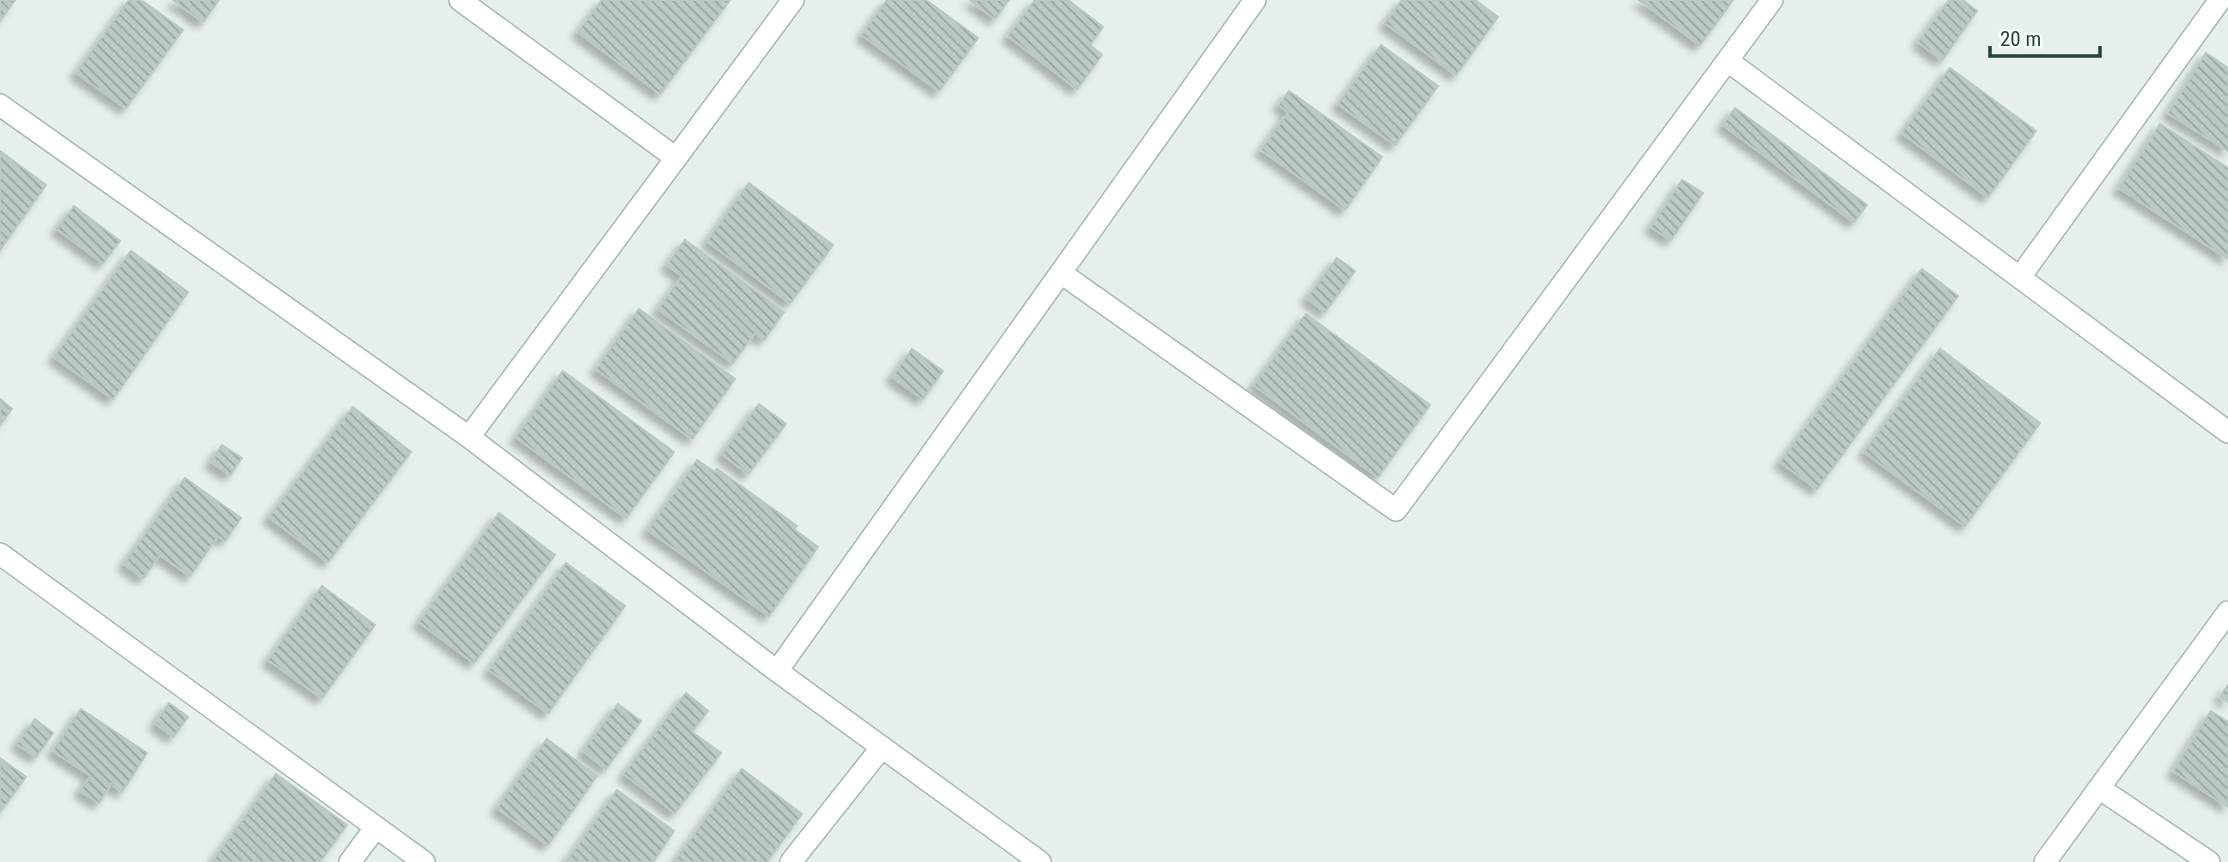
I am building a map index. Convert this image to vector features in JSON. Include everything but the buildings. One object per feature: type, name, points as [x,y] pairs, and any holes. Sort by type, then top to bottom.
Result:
[{"type":"street","points":[[460,0],[676,158]]},
{"type":"street","points":[[469,437],[793,0]]},
{"type":"street","points":[[777,671],[1255,0]]},
{"type":"street","points":[[1061,273],[1396,510],[1772,0]]},
{"type":"street","points":[[2020,277],[2220,0]]},
{"type":"street","points":[[1728,61],[2228,432]]},
{"type":"street","points":[[0,106],[469,437],[777,671],[1040,862]]},
{"type":"street","points":[[0,554],[424,862]]},
{"type":"street","points":[[2045,862],[2228,612]]},
{"type":"street","points":[[791,862],[882,747]]},
{"type":"street","points":[[2099,788],[2209,862]]},
{"type":"street","points":[[351,862],[376,827]]}]
